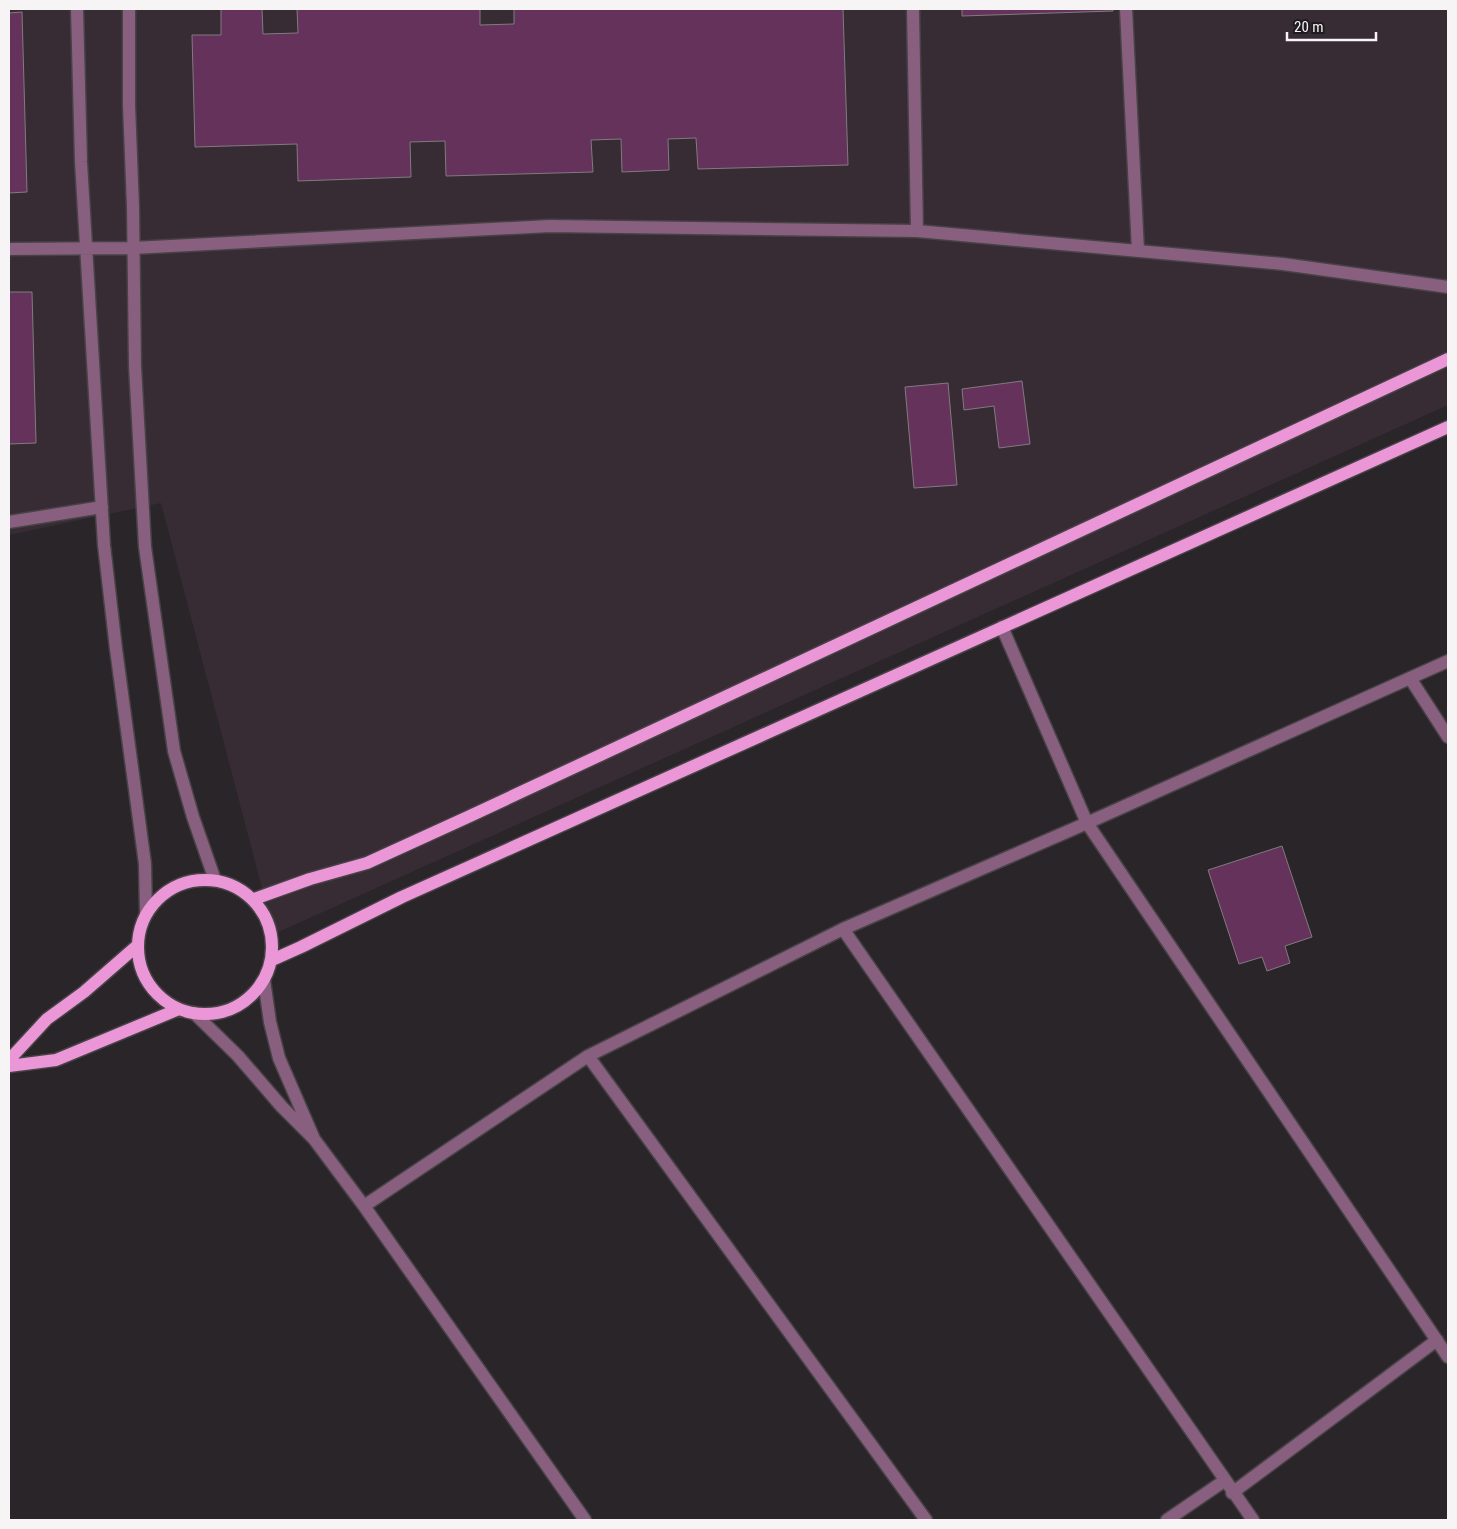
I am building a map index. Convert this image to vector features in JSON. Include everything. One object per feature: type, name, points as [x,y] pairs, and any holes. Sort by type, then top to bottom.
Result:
[{"type":"main road","points":[[254,899],[310,879],[367,863],[1448,359]]},
{"type":"main road","points":[[272,960],[402,897],[1448,427]]},
{"type":"main road","points":[[193,880],[215,880],[236,886],[254,899],[266,917],[273,938],[272,960],[264,980],[251,997],[232,1009],[211,1014],[194,1013],[179,1009],[165,1001],[153,990],[139,961],[138,945],[140,929],[146,914],[155,901],[172,888],[193,880]]},
{"type":"main road","points":[[9,1060],[47,1019],[84,992],[138,945]]},
{"type":"main road","points":[[9,1066],[56,1060],[179,1009]]},
{"type":"street","points":[[77,9],[81,162],[104,545],[145,864],[146,914]]},
{"type":"street","points":[[129,9],[129,105],[135,366],[145,547],[174,751],[193,817],[215,880]]},
{"type":"street","points":[[913,9],[917,231]]},
{"type":"street","points":[[1126,9],[1138,251]]},
{"type":"street","points":[[9,249],[133,248],[550,226],[917,231],[1283,264],[1448,287]]},
{"type":"street","points":[[9,522],[102,507]]},
{"type":"street","points":[[1002,627],[1087,823],[1448,1357]]},
{"type":"street","points":[[364,1206],[588,1056],[843,929],[1087,823],[1448,661]]},
{"type":"street","points":[[1410,678],[1448,737]]},
{"type":"street","points":[[843,929],[1232,1493],[1253,1520]]},
{"type":"street","points":[[264,980],[270,1022],[279,1058],[314,1139]]},
{"type":"street","points":[[194,1013],[238,1056],[282,1107],[314,1139],[364,1206],[585,1520]]},
{"type":"street","points":[[588,1056],[926,1520]]},
{"type":"street","points":[[1232,1493],[1437,1340]]},
{"type":"street","points":[[1167,1520],[1224,1481]]},
{"type":"shaded area","points":[[9,9],[1448,9],[1448,405],[274,934],[161,503],[9,535]]},
{"type":"building","points":[[221,9],[262,9],[263,34],[298,33],[297,9],[480,9],[480,25],[514,24],[514,9],[843,9],[848,165],[698,169],[696,138],[668,139],[669,170],[622,172],[621,139],[591,140],[593,172],[446,176],[445,141],[410,142],[411,177],[298,181],[297,144],[195,147],[192,35],[221,35]]},
{"type":"building","points":[[962,9],[1113,9],[1113,11],[962,16]]},
{"type":"building","points":[[22,12],[27,192],[9,193],[9,13]]},
{"type":"building","points":[[9,292],[32,292],[36,443],[9,444]]},
{"type":"building","points":[[1022,381],[1030,444],[999,448],[994,406],[964,410],[962,389]]},
{"type":"building","points":[[948,383],[957,485],[914,488],[905,387]]},
{"type":"building","points":[[1282,846],[1312,937],[1285,946],[1290,963],[1267,971],[1262,957],[1239,964],[1208,870]]}]
